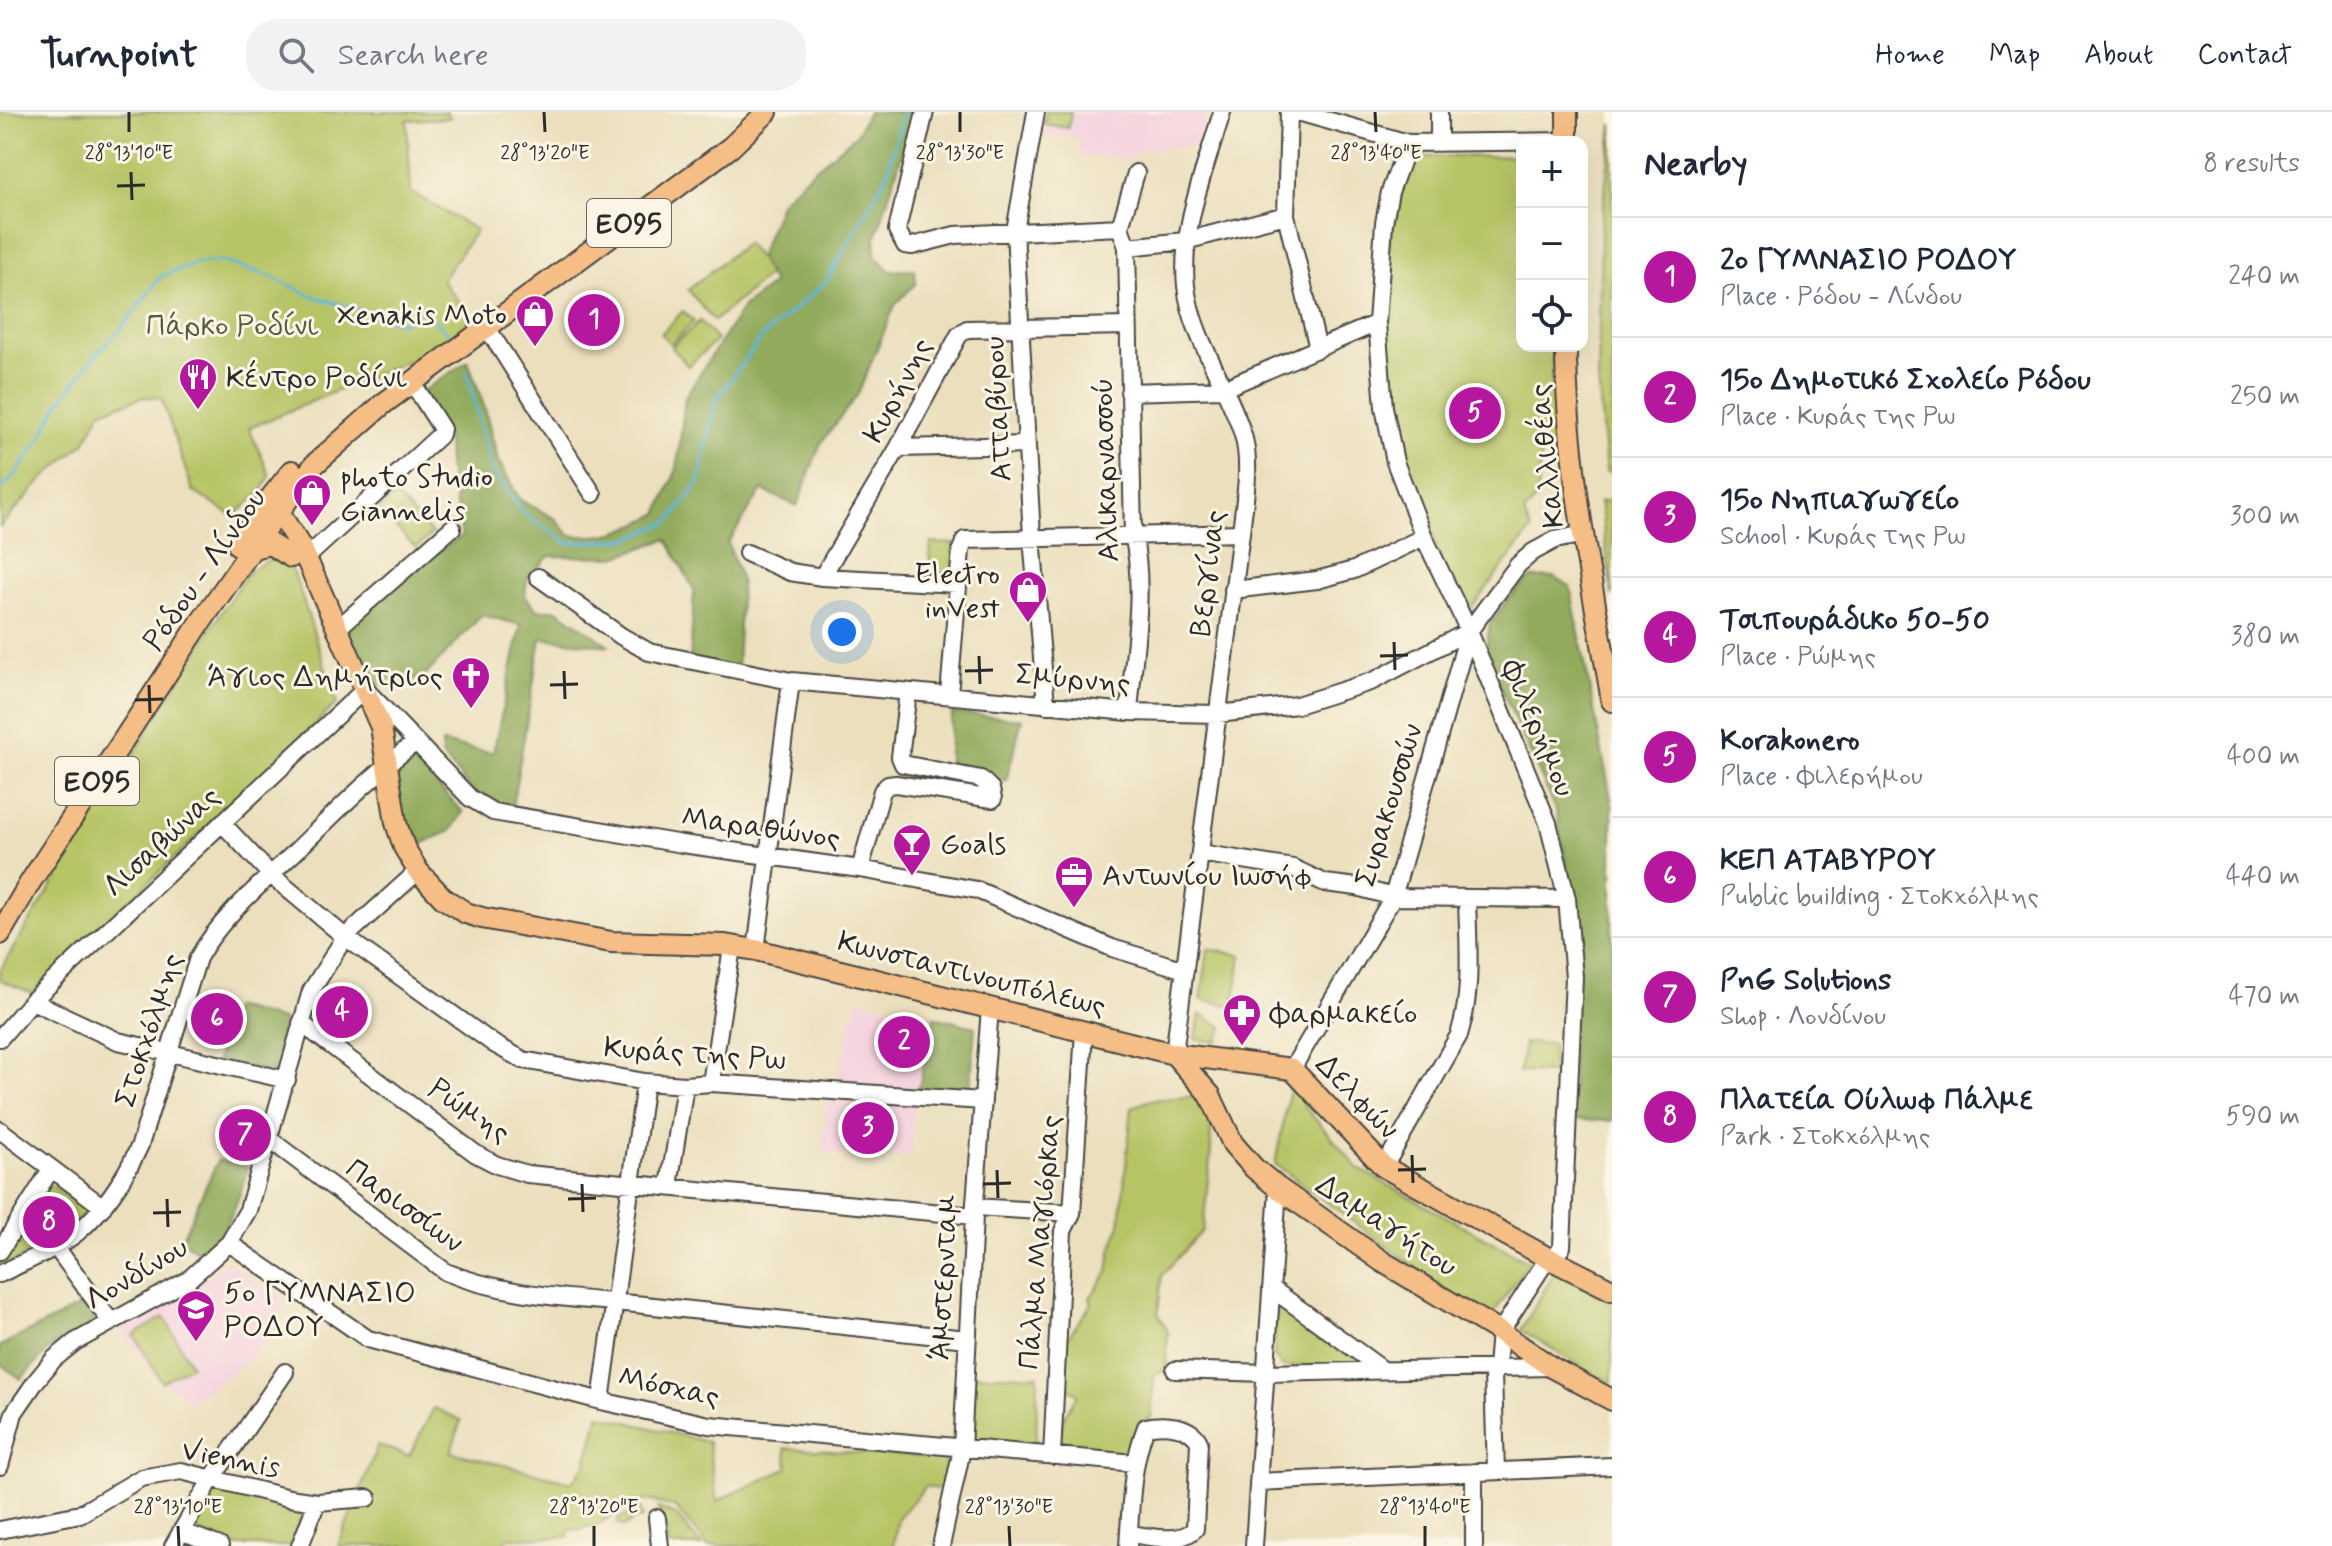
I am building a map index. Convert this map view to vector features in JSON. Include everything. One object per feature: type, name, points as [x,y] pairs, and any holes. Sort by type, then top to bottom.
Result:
[{"type":"main road","name":"Ρόδου - Λίνδου","points":[[0,907],[185,621],[269,516],[330,449],[486,326],[731,147],[767,112]]},
{"type":"main road","points":[[1567,112],[1567,136]]},
{"type":"main road","name":"Ρόδου - Λίνδου","points":[[0,934],[31,881],[196,629],[253,548],[305,456],[374,393],[414,364],[486,326]]},
{"type":"main road","name":"Καλλιθέας","points":[[1566,352],[1566,393],[1584,534],[1612,701]]},
{"type":"main road","points":[[296,488],[293,508],[300,555],[362,700]]},
{"type":"main road","points":[[269,516],[300,555],[338,628],[362,700]]},
{"type":"main road","points":[[253,548],[270,544],[300,555]]},
{"type":"main road","name":"Κωνσταντινουπόλεως","points":[[362,700],[381,727],[382,769],[414,874],[448,913],[484,928],[621,952],[731,954],[756,950]]},
{"type":"main road","name":"Κωνσταντινουπόλεως","points":[[414,874],[453,906],[482,918],[611,942],[725,945],[756,950],[1174,1054]]},
{"type":"main road","name":"Δελφών","points":[[1174,1054],[1292,1069],[1384,1167],[1612,1290]]},
{"type":"main road","name":"Δαμαγήτου","points":[[1174,1054],[1210,1095],[1233,1144],[1254,1168],[1278,1188],[1383,1262],[1500,1332],[1551,1367],[1612,1400]]},
{"type":"main road","points":[[1210,1095],[1215,1079],[1235,1060]]},
{"type":"street","points":[[925,112],[897,230],[905,245],[955,235],[1120,227],[1136,173]]},
{"type":"street","name":"Ατταβύρου","points":[[1036,112],[1015,231],[1032,537],[1046,705]]},
{"type":"street","name":"Βεργίνας","points":[[1174,1054],[1247,466],[1244,436],[1193,316],[1187,286],[1185,241],[1222,112]]},
{"type":"street","points":[[1289,112],[1286,215],[1318,349]]},
{"type":"street","points":[[1298,112],[1408,143],[1516,142]]},
{"type":"street","points":[[1439,112],[1439,143]]},
{"type":"street","name":"Φιλερήμου","points":[[1408,143],[1390,192],[1384,223],[1377,323],[1384,407],[1395,462],[1424,537],[1469,631],[1548,823],[1567,899],[1574,977],[1562,1247],[1556,1255],[1548,1258],[1500,1332]]},
{"type":"street","points":[[1127,247],[1185,241],[1286,215]]},
{"type":"street","name":"Αλικαρνασσού","points":[[1120,227],[1127,247],[1133,535],[1137,550],[1129,712]]},
{"type":"street","points":[[1129,392],[1223,389],[1377,323]]},
{"type":"street","points":[[486,326],[593,494]]},
{"type":"street","name":"Κυρήνης","points":[[822,577],[898,448],[959,335],[967,329],[1128,326]]},
{"type":"street","points":[[300,555],[441,434],[442,429],[412,382]]},
{"type":"street","points":[[898,448],[1027,445]]},
{"type":"street","points":[[338,628],[452,528]]},
{"type":"street","points":[[949,695],[961,550],[965,540],[1241,533]]},
{"type":"street","points":[[1469,631],[1518,565],[1533,552],[1555,540],[1584,534]]},
{"type":"street","points":[[1233,590],[1317,580],[1354,570],[1424,537]]},
{"type":"street","points":[[747,553],[790,572],[822,577],[958,584]]},
{"type":"street","name":"Σμύρνης","points":[[538,577],[621,636],[649,652],[791,681],[1129,712],[1218,714],[1297,705],[1373,681],[1469,631]]},
{"type":"street","name":"Συρακουσσών","points":[[1292,1069],[1393,897],[1469,631]]},
{"type":"street","points":[[756,950],[791,681]]},
{"type":"street","points":[[860,869],[882,791],[888,785],[993,799],[991,789],[981,779],[903,764],[900,757],[908,692]]},
{"type":"street","name":"Μαραθώνος","points":[[362,700],[416,742],[470,798],[493,812],[977,890],[1112,948],[1185,970]]},
{"type":"street","name":"Λισαβώνας","points":[[0,1038],[32,1001],[222,823],[362,700]]},
{"type":"street","name":"Στοκχόλμης","points":[[0,1274],[76,1233],[103,1207],[128,1171],[140,1145],[203,950],[216,932],[382,769],[416,742]]},
{"type":"street","name":"Κυράς της Ρω","points":[[222,823],[271,875],[345,937],[494,1044],[523,1060],[645,1082],[711,1083],[983,1101]]},
{"type":"street","points":[[1200,853],[1293,868],[1325,883],[1357,887],[1393,897],[1567,899]]},
{"type":"street","name":"Λονδίνου","points":[[0,1466],[7,1409],[54,1359],[75,1342],[188,1280],[229,1243],[248,1210],[311,991],[345,937],[414,874]]},
{"type":"street","points":[[1384,1167],[1459,1035],[1465,1016],[1468,997],[1467,898]]},
{"type":"street","points":[[711,1083],[731,954]]},
{"type":"street","points":[[32,1001],[118,1041],[287,1080]]},
{"type":"street","name":"Άμστερνταμ","points":[[941,1546],[962,1449],[974,1211],[990,1008]]},
{"type":"street","name":"Ρώμης","points":[[301,1023],[476,1154],[497,1165],[527,1174],[974,1211],[1072,1213]]},
{"type":"street","name":"Πάλμα Μαγιόρκας","points":[[1052,1456],[1063,1231],[1072,1213],[1084,1032]]},
{"type":"street","points":[[601,1401],[645,1082]]},
{"type":"street","points":[[669,1186],[685,1085]]},
{"type":"street","points":[[0,1130],[103,1207]]},
{"type":"street","name":"Παρισσίων","points":[[269,1139],[446,1272],[471,1282],[615,1302],[967,1339]]},
{"type":"street","points":[[0,1251],[51,1169]]},
{"type":"street","points":[[1254,1546],[1278,1188]]},
{"type":"street","name":"Μόσχας","points":[[229,1243],[368,1339],[601,1401],[709,1425],[1135,1463]]},
{"type":"street","points":[[55,1246],[111,1322]]},
{"type":"street","points":[[1271,1288],[1383,1370]]},
{"type":"street","points":[[1496,1471],[1493,1375],[1497,1367],[1500,1332]]},
{"type":"street","points":[[1175,1370],[1266,1373],[1551,1367]]},
{"type":"street","points":[[220,1546],[177,1538],[211,1480],[285,1372]]},
{"type":"street","points":[[1146,1427],[1186,1429],[1195,1434],[1199,1442],[1195,1529],[1188,1536],[1128,1540],[1135,1463],[1146,1427]]},
{"type":"street","points":[[1258,1482],[1612,1466]]},
{"type":"street","name":"Viennis","points":[[0,1530],[80,1514],[141,1478],[181,1471],[317,1502],[368,1498]]},
{"type":"street","points":[[1474,1472],[1474,1546]]},
{"type":"street","points":[[300,1546],[317,1502]]},
{"type":"street","points":[[657,1518],[660,1546]]},
{"type":"shaded area","points":[[1045,112],[1207,112],[1198,145],[1140,151],[1127,159],[1078,155],[1082,138],[1041,135]]},
{"type":"shaded area","points":[[857,999],[934,1017],[918,1092],[836,1084]]},
{"type":"shaded area","points":[[826,1098],[914,1105],[911,1157],[822,1152]]},
{"type":"shaded area","name":"5ο ΓΥΜΝΑΣΙΟ ΡΟΔΟΥ","points":[[226,1261],[286,1300],[254,1356],[191,1401],[160,1380],[120,1329],[189,1293]]},
{"type":"green space","name":"Πάρκο Ροδίνι","points":[[0,112],[447,112],[450,118],[407,120],[411,192],[476,230],[442,280],[474,320],[441,347],[249,428],[270,476],[263,489],[234,517],[193,491],[161,398],[144,397],[101,411],[85,442],[42,480],[0,527]]},
{"type":"green space","points":[[868,112],[915,112],[876,237],[875,256],[890,271],[915,269],[916,283],[895,305],[858,394],[820,445],[797,506],[762,490],[728,543],[741,581],[737,670],[690,664],[694,590],[667,539],[615,557],[549,556],[527,579],[525,596],[537,610],[557,610],[610,646],[541,638],[512,807],[481,802],[442,755],[442,743],[493,753],[521,625],[482,615],[425,676],[403,685],[372,684],[342,618],[462,536],[448,465],[447,438],[420,393],[468,361],[498,460],[520,500],[556,519],[569,535],[605,535],[658,514],[677,469],[685,397],[743,307],[773,284],[759,257],[781,201],[856,135]]},
{"type":"green space","points":[[1046,112],[1071,112],[1068,128],[1044,124]]},
{"type":"green space","points":[[1612,124],[1612,473],[1606,472],[1598,379],[1601,228]]},
{"type":"green space","points":[[1516,156],[1516,352],[1552,352],[1552,386],[1561,447],[1541,449],[1538,495],[1524,514],[1531,530],[1463,619],[1397,440],[1384,284],[1396,196],[1407,157]]},
{"type":"green space","points":[[746,243],[771,273],[714,321],[688,290]]},
{"type":"green space","points":[[683,311],[694,321],[671,344],[661,334]]},
{"type":"green space","points":[[700,321],[717,340],[688,366],[671,347]]},
{"type":"green space","points":[[395,495],[432,534],[416,548],[379,510]]},
{"type":"green space","points":[[1612,501],[1612,596],[1600,502]]},
{"type":"green space","points":[[931,543],[956,544],[952,579],[929,578]]},
{"type":"green space","points":[[270,559],[282,561],[294,573],[337,703],[32,993],[0,980],[0,970],[220,614],[249,571]]},
{"type":"green space","points":[[1554,577],[1570,586],[1612,804],[1612,1121],[1573,1120],[1568,875],[1556,810],[1485,653],[1490,624],[1508,599],[1530,578]]},
{"type":"green space","points":[[952,713],[1022,719],[1006,781],[948,770]]},
{"type":"green space","points":[[409,757],[463,812],[451,831],[409,849],[392,771]]},
{"type":"green space","points":[[1208,949],[1241,955],[1234,1006],[1201,1000]]},
{"type":"green space","points":[[233,1007],[283,1020],[273,1072],[217,1060]]},
{"type":"green space","points":[[1200,1014],[1223,1027],[1217,1042],[1196,1039]]},
{"type":"green space","points":[[934,1017],[975,1027],[970,1097],[918,1092]]},
{"type":"green space","points":[[1524,1043],[1553,1044],[1553,1073],[1519,1072]]},
{"type":"green space","points":[[1291,1084],[1303,1095],[1304,1106],[1359,1169],[1529,1262],[1488,1321],[1275,1164]]},
{"type":"green space","points":[[1210,1095],[1211,1149],[1203,1230],[1162,1275],[1158,1313],[1168,1332],[1166,1370],[1154,1376],[1151,1418],[1141,1423],[1135,1454],[1057,1447],[1063,1418],[1078,1394],[1060,1383],[1061,1347],[1092,1303],[1090,1298],[1108,1272],[1120,1224],[1132,1107],[1151,1100]]},
{"type":"green space","points":[[218,1160],[248,1167],[232,1214],[205,1257],[181,1240]]},
{"type":"green space","points":[[49,1184],[91,1211],[60,1234],[0,1270],[0,1254]]},
{"type":"green space","points":[[1555,1272],[1612,1302],[1612,1382],[1521,1330]]},
{"type":"green space","points":[[84,1304],[96,1319],[94,1324],[51,1347],[21,1379],[0,1364],[0,1346]]},
{"type":"green space","points":[[1276,1307],[1285,1307],[1360,1355],[1361,1365],[1283,1367],[1274,1356]]},
{"type":"green space","points":[[164,1317],[191,1365],[162,1382],[134,1335]]},
{"type":"green space","points":[[968,1375],[1038,1375],[1036,1443],[965,1441]]},
{"type":"green space","points":[[434,1408],[461,1420],[451,1452],[572,1482],[586,1464],[599,1415],[708,1442],[717,1501],[788,1468],[785,1448],[944,1458],[947,1462],[945,1491],[926,1486],[898,1518],[893,1546],[708,1546],[676,1508],[648,1500],[633,1503],[596,1525],[568,1531],[569,1537],[509,1538],[500,1546],[338,1546],[378,1445],[409,1456]]},
{"type":"green space","points":[[210,1489],[305,1507],[291,1546],[234,1546],[186,1527]]},
{"type":"green space","points":[[640,1508],[643,1518],[635,1519],[624,1527],[618,1524],[618,1519]]},
{"type":"green space","points":[[658,1508],[676,1515],[702,1546],[668,1546],[666,1526]]},
{"type":"waterway","points":[[467,373],[492,470],[524,514],[569,543],[627,539],[669,522],[699,483],[716,400],[762,337],[826,282],[887,175],[903,112]]},
{"type":"waterway","points":[[0,490],[39,442],[58,405],[161,276],[197,263],[221,261],[267,275],[312,296],[401,323],[425,311],[449,334]]},
{"type":"place","name":"2ο ΓΥΜΝΑΣΙΟ ΡΟΔΟΥ","points":[[594,320]]},
{"type":"place","name":"Xenakis Moto","points":[[535,348]]},
{"type":"place","name":"Κέντρο Ροδίνι","points":[[198,411]]},
{"type":"place","name":"Korakonero","points":[[1475,413]]},
{"type":"place","name":"photo Studio Giannelis","points":[[312,527]]},
{"type":"place","name":"Electro inVest","points":[[1028,624]]},
{"type":"place","name":"Άγιος Δημήτριος","points":[[471,710]]},
{"type":"place","name":"Goals","points":[[912,877]]},
{"type":"place","name":"Αντωνίου Ιωσήφ","points":[[1074,909]]},
{"type":"place","name":"Τσιπουράδικο 50-50","points":[[342,1012]]},
{"type":"place","name":"ΚΕΠ ΑΤΑΒΥΡΟΥ","points":[[217,1019]]},
{"type":"place","name":"15ο Δημοτικό Σχολείο Ρόδου","points":[[904,1042]]},
{"type":"place","name":"Φαρμακείο","points":[[1242,1047]]},
{"type":"place","name":"15ο Νηπιαγωγείο","points":[[868,1128]]},
{"type":"place","name":"PnG Solutions","points":[[245,1135]]},
{"type":"place","name":"Πλατεία Ούλωφ Πάλμε","points":[[49,1222]]},
{"type":"place","name":"5ο ΓΥΜΝΑΣΙΟ ΡΟΔΟΥ","points":[[196,1343]]}]
